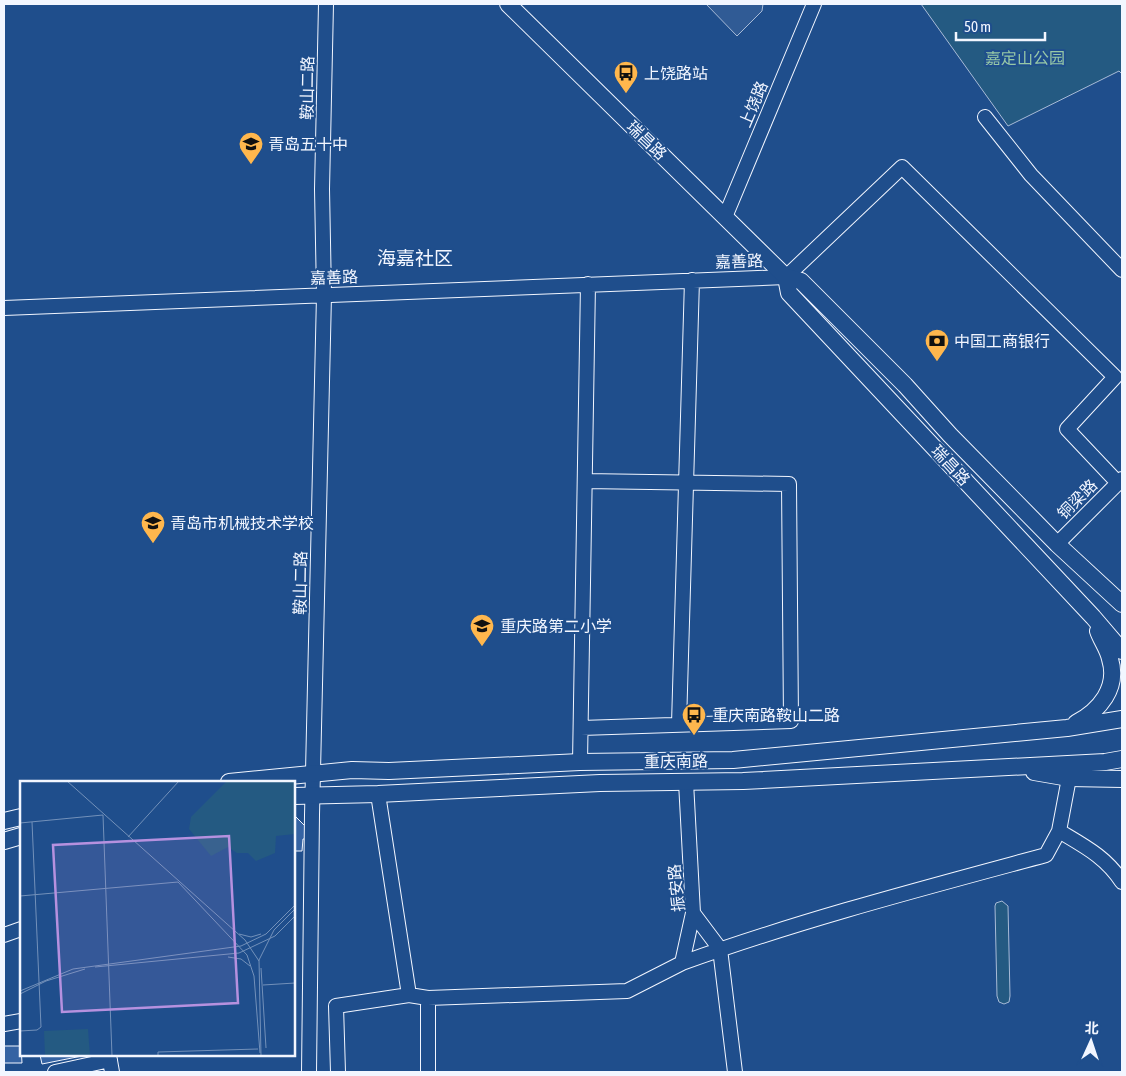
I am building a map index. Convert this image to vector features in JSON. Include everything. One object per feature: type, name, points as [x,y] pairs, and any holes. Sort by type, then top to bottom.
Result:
[{"type":"main road","name":"瑞昌路","points":[[508,4],[786,277],[802,281],[905,385],[950,435],[1057,544],[1122,604]]},
{"type":"main road","name":"瑞昌路","points":[[786,277],[789,293],[1093,616],[1122,651]]},
{"type":"main road","points":[[1068,728],[1090,716],[1101,704],[1112,680],[1110,659],[1093,616]]},
{"type":"main road","name":"重庆南路","points":[[239,781],[352,770],[389,771],[580,762],[733,760],[1068,728],[1122,719]]},
{"type":"main road","name":"重庆南路","points":[[295,796],[378,794],[600,783],[743,781],[1105,762],[1122,758]]},
{"type":"main road","points":[[1002,768],[1070,778],[1122,779]]},
{"type":"main road","points":[[4,822],[20,817]]},
{"type":"main road","points":[[4,841],[20,836]]},
{"type":"street","name":"鞍山二路","points":[[309,1072],[312,795],[324,295],[322,189],[326,4]]},
{"type":"street","name":"上饶路","points":[[725,217],[814,4]]},
{"type":"street","points":[[985,117],[1031,175],[1122,270]]},
{"type":"street","points":[[786,277],[902,166],[1115,377],[1067,430],[1120,481]]},
{"type":"street","name":"嘉善路","points":[[4,308],[786,277]]},
{"type":"street","points":[[680,724],[692,280]]},
{"type":"street","points":[[580,762],[588,284]]},
{"type":"street","points":[[581,728],[791,721],[789,484],[585,481]]},
{"type":"street","name":"铜梁路","points":[[1057,544],[1120,481]]},
{"type":"street","points":[[338,1072],[336,1006],[409,995],[428,998],[627,992],[682,963],[720,949],[857,907],[1046,855],[1060,831],[1070,778]]},
{"type":"street","name":"振安路","points":[[686,782],[693,913],[720,949],[735,1072]]},
{"type":"street","points":[[378,794],[409,995]]},
{"type":"street","points":[[1060,831],[1104,859],[1122,882]]},
{"type":"street","points":[[682,963],[693,913]]},
{"type":"street","points":[[4,935],[20,929]]},
{"type":"street","points":[[428,998],[428,1072]]},
{"type":"street","points":[[4,1024],[20,1021]]},
{"type":"street","points":[[55,1072],[110,1062]]},
{"type":"green space","name":"嘉定山公园","points":[[921,4],[1122,4],[1122,74],[1119,71],[1008,126]]},
{"type":"green space","points":[[1002,901],[1008,906],[1010,996],[1009,1002],[1004,1004],[999,1002],[997,996],[995,906],[996,903]]},
{"type":"shaded area","points":[[706,4],[763,4],[762,11],[737,36]]},
{"type":"building","points":[[295,816],[308,829],[307,839],[303,839],[302,851],[295,851]]},
{"type":"building","points":[[4,1046],[20,1046],[22,1063],[4,1063]]},
{"type":"building","points":[[40,1056],[82,1056],[42,1064]]},
{"type":"place","name":"上饶路站","points":[[626,94]]},
{"type":"place","name":"青岛五十中","points":[[251,165]]},
{"type":"place","name":"中国工商银行","points":[[937,362]]},
{"type":"place","name":"青岛市机械技术学校","points":[[153,544]]},
{"type":"place","name":"重庆路第二小学","points":[[482,647]]},
{"type":"place","name":"重庆南路鞍山二路","points":[[694,736]]},
{"type":"district","name":"海嘉社区","points":[[415,258]]}]
